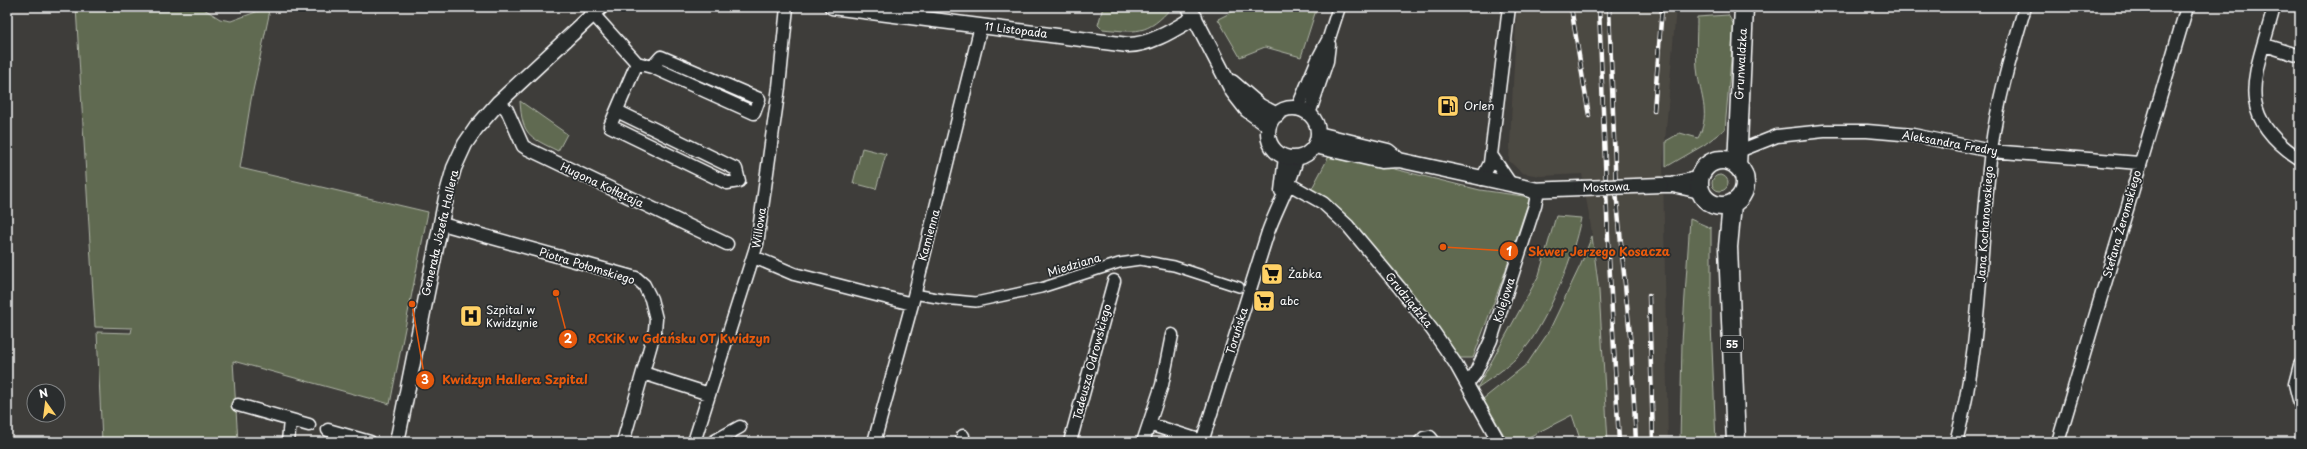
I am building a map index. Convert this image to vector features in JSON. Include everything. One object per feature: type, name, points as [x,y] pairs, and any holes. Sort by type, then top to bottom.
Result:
[{"type":"main road","name":"Grunwaldzka","points":[[1732,159],[1737,120],[1744,7]]},
{"type":"main road","points":[[1732,159],[1742,173],[1744,186],[1739,198],[1725,205],[1704,198],[1700,184],[1707,166],[1732,159]]},
{"type":"main road","name":"55","points":[[1725,205],[1736,442]]},
{"type":"street","name":"Willowa","points":[[694,442],[754,257],[778,87],[787,7]]},
{"type":"street","name":"11 Listopada","points":[[832,7],[1138,45],[1192,12]]},
{"type":"street","points":[[1303,112],[1327,61],[1329,38],[1339,7]]},
{"type":"street","points":[[1482,179],[1490,163],[1509,7]]},
{"type":"street","name":"Jana Kochanowskiego","points":[[1956,442],[1976,346],[1991,151],[2008,63],[2025,7]]},
{"type":"street","name":"Stefana Żeromskiego","points":[[2058,442],[2187,7]]},
{"type":"street","points":[[2274,7],[2254,86],[2256,109],[2267,130],[2300,159]]},
{"type":"street","points":[[597,11],[637,63],[652,67],[754,113],[759,99],[660,57],[652,67]]},
{"type":"street","name":"Generała Józefa Hallera","points":[[397,442],[451,180],[465,144],[476,128],[499,102],[597,11]]},
{"type":"street","points":[[1192,12],[1239,102],[1273,120]]},
{"type":"street","name":"Kamienna","points":[[874,442],[913,299],[981,26]]},
{"type":"street","points":[[2264,45],[2300,56]]},
{"type":"street","points":[[617,111],[736,169],[739,181],[727,183],[610,126],[637,63]]},
{"type":"street","name":"Hugona Kołłątaja","points":[[499,102],[507,110],[523,146],[526,148],[727,244]]},
{"type":"street","points":[[1283,111],[1303,112],[1314,120],[1316,140],[1310,152],[1291,157],[1273,148],[1268,134],[1273,120],[1283,111]]},
{"type":"street","name":"Aleksandra Fredry","points":[[1732,159],[1777,136],[1824,131],[1866,131],[1913,135],[1991,151],[2140,163]]},
{"type":"street","name":"Mostowa","points":[[1316,140],[1388,152],[1399,160],[1538,190]]},
{"type":"street","points":[[1491,154],[1510,183]]},
{"type":"street","name":"Toruńska","points":[[1281,198],[1289,184],[1291,157]]},
{"type":"street","name":"Toruńska","points":[[1202,441],[1268,232],[1281,198],[1291,157]]},
{"type":"street","name":"Mostowa","points":[[1482,179],[1491,186],[1510,190],[1700,184]]},
{"type":"street","name":"Grudziądzka","points":[[1289,184],[1323,203],[1348,226],[1433,330],[1467,384],[1499,442]]},
{"type":"street","name":"Kolejowa","points":[[1467,384],[1475,374],[1491,340],[1538,190]]},
{"type":"street","name":"Piotra Połomskiego","points":[[442,224],[636,278],[644,285],[656,319],[655,330],[623,442]]},
{"type":"street","points":[[754,257],[794,274],[913,299]]},
{"type":"street","name":"Miedziana","points":[[913,299],[976,302],[1041,288],[1119,263],[1140,260],[1174,266],[1239,287]]},
{"type":"street","name":"Tadeusza Odrowskiego","points":[[1070,442],[1114,281]]},
{"type":"street","points":[[1143,442],[1162,385],[1172,335]]},
{"type":"street","points":[[2300,365],[2295,384],[2300,404]]},
{"type":"street","points":[[643,373],[710,394]]},
{"type":"street","points":[[238,405],[309,425]]},
{"type":"street","points":[[288,442],[290,420]]},
{"type":"street","points":[[1149,424],[1202,441]]},
{"type":"street","points":[[713,442],[740,427]]},
{"type":"street","points":[[328,430],[370,442]]},
{"type":"street","points":[[1420,442],[1424,438],[1430,438],[1434,442]]},
{"type":"shaded area","points":[[1517,7],[1676,7],[1663,167],[1668,442],[1608,442],[1597,263],[1582,174],[1541,176],[1522,173],[1509,161]]},
{"type":"green space","points":[[76,7],[201,7],[220,19],[231,21],[267,8],[269,15],[251,100],[240,168],[428,212],[390,404],[233,361],[238,442],[102,442],[97,332],[131,333],[132,328],[95,327]]},
{"type":"green space","points":[[1103,7],[1172,7],[1155,23],[1148,27],[1140,30],[1124,31],[1102,29],[1098,25]]},
{"type":"green space","points":[[1242,7],[1317,7],[1301,57],[1265,47],[1240,57],[1218,19]]},
{"type":"green space","points":[[1728,15],[1734,25],[1725,129],[1704,145],[1666,167],[1666,141],[1680,133],[1698,138],[1704,122],[1704,107],[1698,76],[1696,46],[1697,17]]},
{"type":"green space","points":[[520,101],[567,134],[558,151],[540,142],[529,134],[523,121]]},
{"type":"green space","points":[[862,148],[886,154],[876,189],[853,183]]},
{"type":"green space","points":[[1333,154],[1480,190],[1530,197],[1503,278],[1473,358],[1458,358],[1413,296],[1367,240],[1332,205],[1311,190],[1328,158]]},
{"type":"green space","points":[[1720,175],[1727,180],[1728,183],[1723,190],[1720,191],[1713,186],[1712,183],[1717,176]]},
{"type":"green space","points":[[1556,216],[1581,218],[1573,249],[1554,298],[1547,313],[1525,349],[1506,367],[1477,388],[1539,275]]},
{"type":"green space","points":[[1690,219],[1711,228],[1711,324],[1716,442],[1680,442],[1682,342]]},
{"type":"green space","points":[[1592,236],[1599,291],[1608,442],[1581,442],[1572,415],[1519,442],[1508,442],[1483,399],[1527,364],[1548,333],[1581,264]]},
{"type":"railway","points":[[1571,7],[1589,116]]},
{"type":"railway","points":[[1599,7],[1608,239],[1619,442]]},
{"type":"railway","points":[[1609,7],[1616,191],[1631,346],[1636,442]]},
{"type":"railway","points":[[1654,111],[1662,7]]},
{"type":"railway","points":[[1649,296],[1653,442]]},
{"type":"place","name":"Orlen","points":[[1448,106]]},
{"type":"place","name":"Skwer Jerzego Kosacza","points":[[1443,247]]},
{"type":"place","name":"Żabka","points":[[1272,274]]},
{"type":"place","name":"RCKiK w Gdańsku OT Kwidzyn","points":[[556,293]]},
{"type":"place","name":"abc","points":[[1264,301]]},
{"type":"place","name":"Kwidzyn Hallera Szpital","points":[[412,304]]},
{"type":"place","name":"Szpital w Kwidzynie","points":[[471,316]]}]
